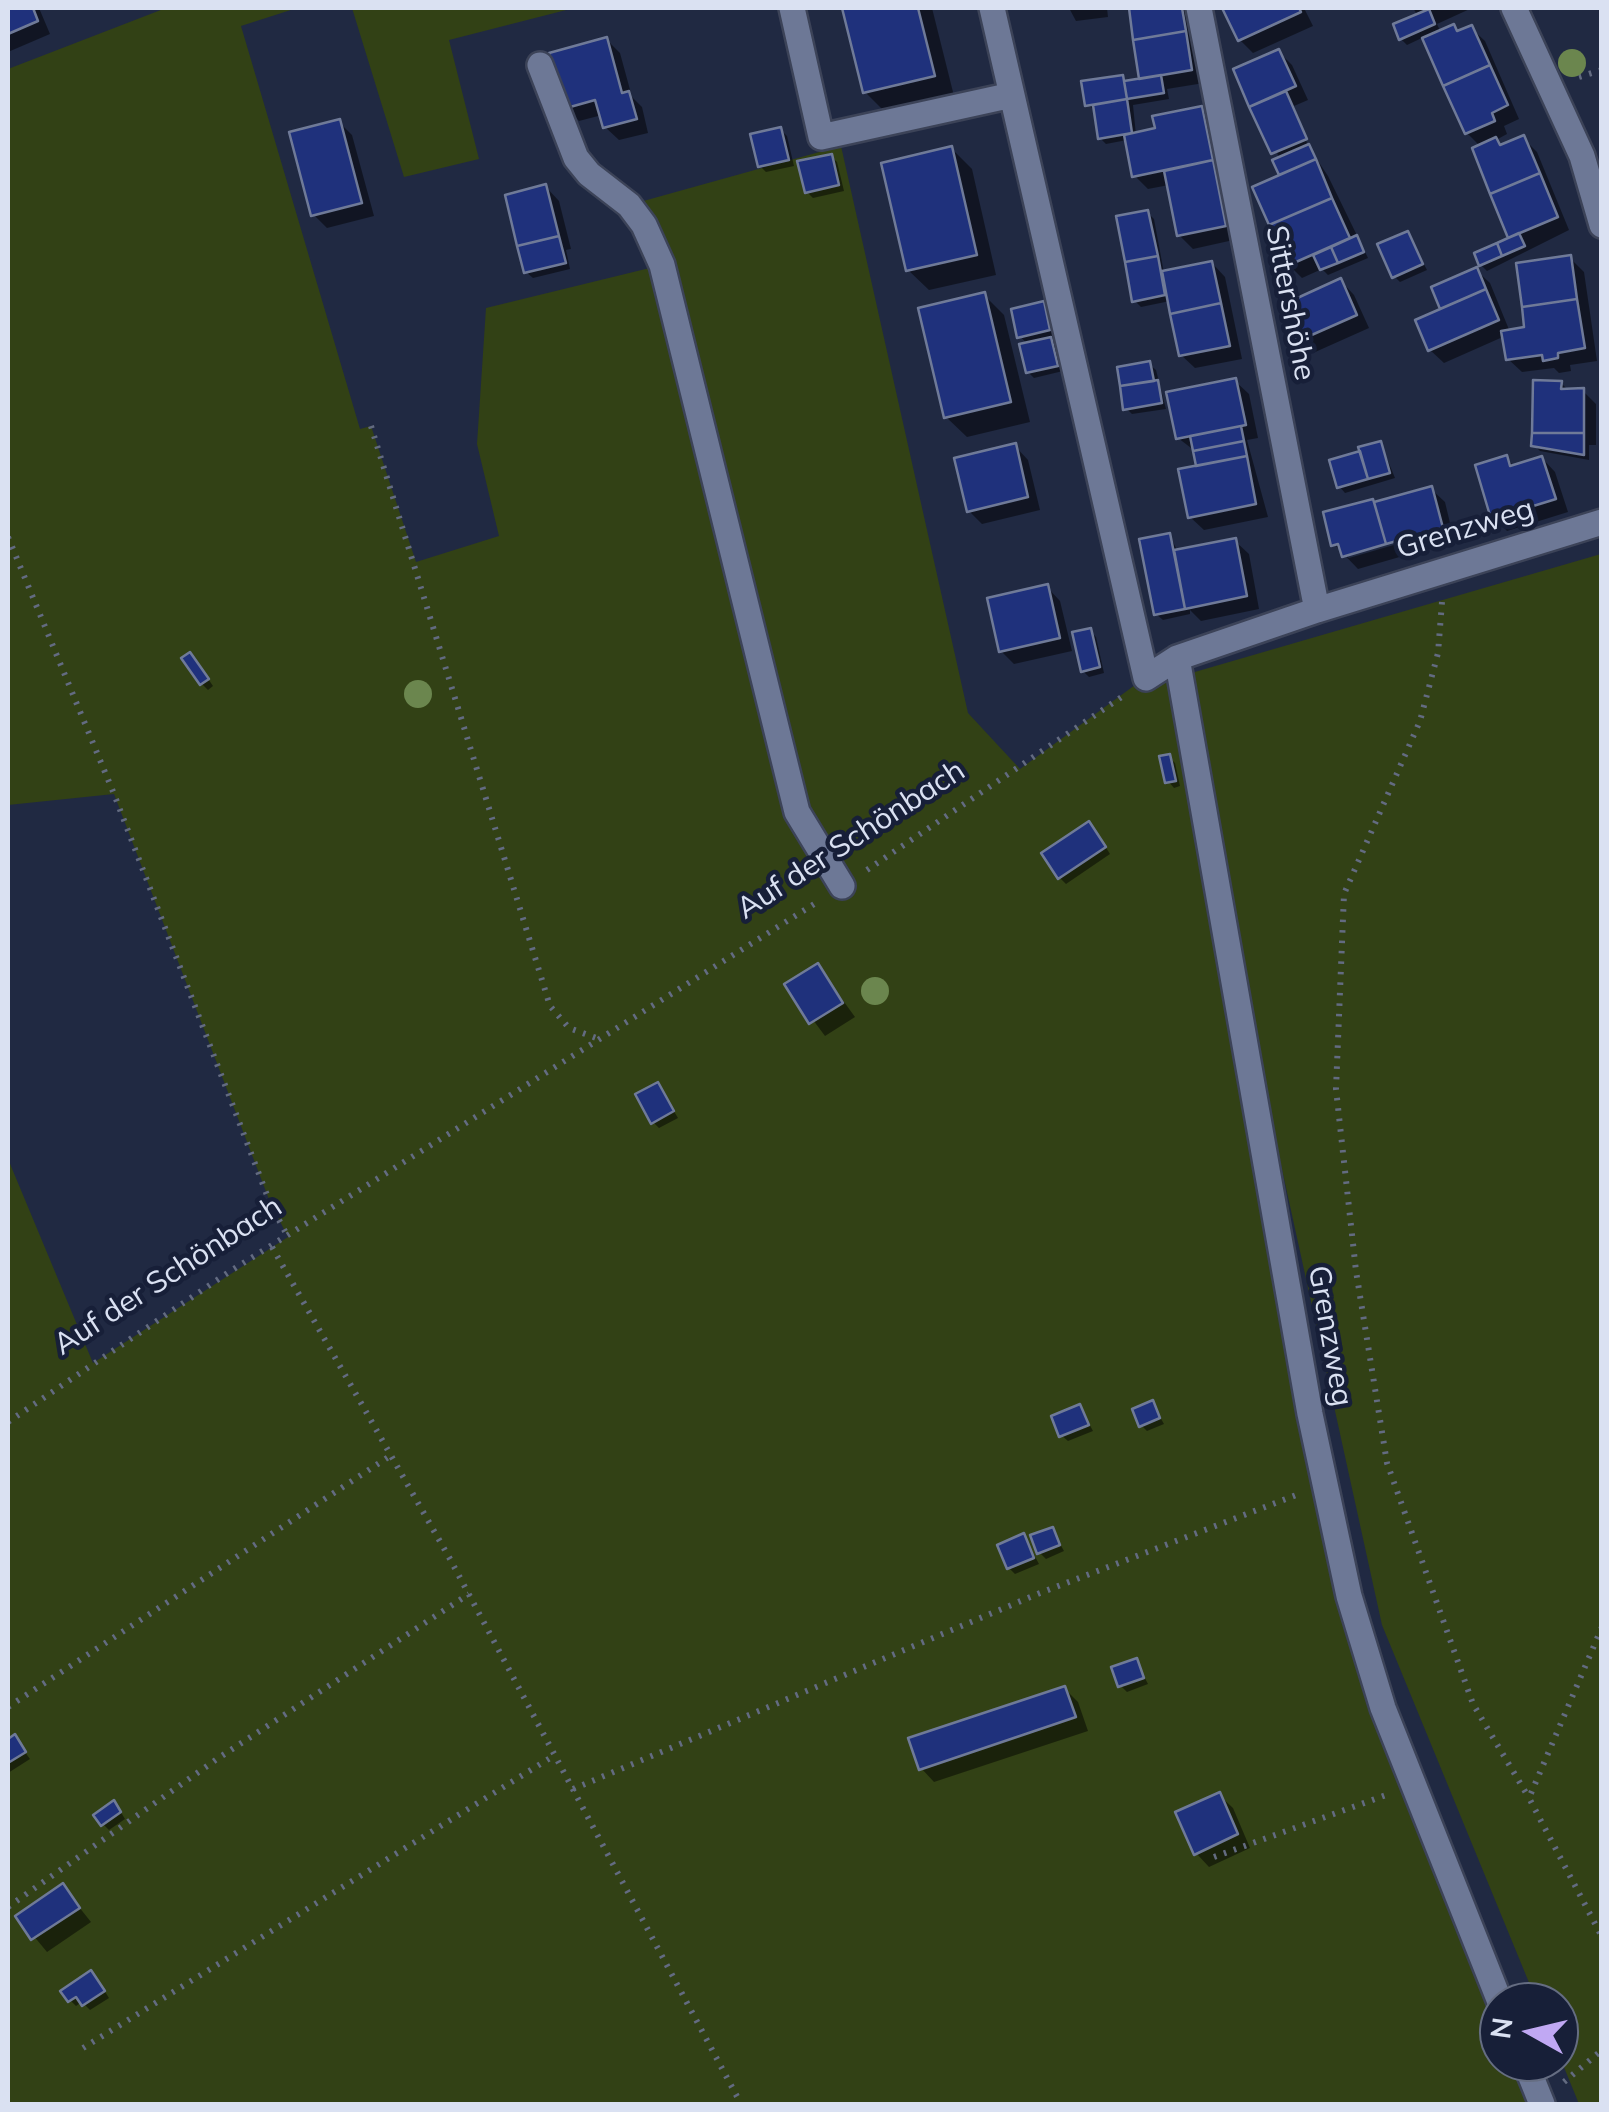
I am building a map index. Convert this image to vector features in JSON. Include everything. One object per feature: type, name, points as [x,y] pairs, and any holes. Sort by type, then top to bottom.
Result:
[{"type":"street","points":[[792,8],[821,137],[1012,95]]},
{"type":"street","points":[[992,8],[1146,678]]},
{"type":"street","name":"Sittershöhe","points":[[1199,8],[1317,610]]},
{"type":"street","points":[[1514,8],[1582,156],[1602,226]]},
{"type":"street","points":[[540,65],[576,158],[589,174],[629,205],[644,224],[662,265],[797,812],[842,886]]},
{"type":"street","name":"Grenzweg","points":[[1146,678],[1177,658],[1317,610],[1602,522]]},
{"type":"street","name":"Grenzweg","points":[[1177,658],[1324,1484],[1364,1655],[1492,1982]]},
{"type":"path","points":[[372,426],[550,1006],[568,1028],[598,1039]]},
{"type":"path","points":[[8,537],[114,794],[270,1202],[288,1236]]},
{"type":"path","points":[[1438,570],[1443,620],[1420,721],[1344,894],[1336,1089],[1356,1271],[1387,1463],[1473,1704],[1529,1798],[1602,1937]]},
{"type":"path","name":"Auf der Schönbach","points":[[8,1422],[288,1236],[1020,770],[1146,678]]},
{"type":"path","points":[[272,1248],[469,1594],[741,2104]]},
{"type":"path","points":[[8,1707],[390,1456]]},
{"type":"path","points":[[573,1789],[1040,1593],[1324,1484]]},
{"type":"path","points":[[8,1908],[218,1759],[469,1594]]},
{"type":"path","points":[[1529,1798],[1602,1628]]},
{"type":"path","points":[[83,2048],[554,1755]]},
{"type":"path","points":[[1214,1857],[1413,1785]]},
{"type":"path","points":[[1542,2103],[1602,2050]]},
{"type":"green space","points":[[166,8],[297,8],[241,26],[360,429],[371,426],[416,562],[499,536],[477,444],[486,308],[662,265],[629,205],[841,146],[968,713],[1020,769],[1146,677],[1181,676],[1601,554],[1601,2104],[1579,2104],[1570,2082],[1579,2082],[1579,1982],[1529,1982],[1382,1625],[1222,896],[1336,1537],[1492,1982],[1479,1982],[1479,2082],[1533,2082],[1542,2104],[8,2104],[8,1159],[93,1363],[288,1237],[270,1202],[114,794],[8,805],[8,69]]},
{"type":"green space","points":[[352,8],[574,8],[449,40],[479,159],[404,177]]},
{"type":"building","points":[[8,8],[33,8],[38,21],[8,34]]},
{"type":"building","points":[[842,8],[918,8],[935,76],[863,93]]},
{"type":"building","points":[[1129,8],[1182,8],[1186,31],[1133,40]]},
{"type":"building","points":[[1222,8],[1299,8],[1301,12],[1238,41]]},
{"type":"building","points":[[1429,9],[1435,24],[1399,40],[1393,24]]},
{"type":"building","points":[[1454,24],[1457,31],[1472,25],[1490,65],[1443,86],[1422,38]]},
{"type":"building","points":[[1186,31],[1192,70],[1139,79],[1133,40]]},
{"type":"building","points":[[607,37],[622,93],[629,91],[637,119],[603,128],[595,100],[563,109],[549,53]]},
{"type":"building","points":[[1279,49],[1296,86],[1249,107],[1233,69]]},
{"type":"building","points":[[1490,65],[1508,105],[1492,113],[1495,121],[1465,134],[1443,86]]},
{"type":"building","points":[[1123,75],[1127,99],[1085,106],[1081,81]]},
{"type":"building","points":[[1161,75],[1164,93],[1127,99],[1124,81]]},
{"type":"building","points":[[1286,91],[1307,139],[1271,154],[1249,107]]},
{"type":"building","points":[[1127,99],[1132,133],[1098,139],[1093,105]]},
{"type":"building","points":[[1202,106],[1213,160],[1132,177],[1124,135],[1155,128],[1152,116]]},
{"type":"building","points":[[340,119],[362,203],[311,216],[289,132]]},
{"type":"building","points":[[781,127],[789,160],[758,167],[750,134]]},
{"type":"building","points":[[1524,135],[1540,173],[1490,194],[1472,148],[1496,137],[1500,145]]},
{"type":"building","points":[[1309,144],[1316,159],[1279,175],[1272,160]]},
{"type":"building","points":[[952,146],[977,255],[906,271],[881,163]]},
{"type":"building","points":[[832,154],[839,185],[805,193],[797,161]]},
{"type":"building","points":[[1316,159],[1332,198],[1269,225],[1252,187]]},
{"type":"building","points":[[1213,160],[1226,226],[1177,236],[1164,171]]},
{"type":"building","points":[[1540,173],[1558,217],[1508,238],[1490,194]]},
{"type":"building","points":[[546,184],[559,236],[517,246],[505,195]]},
{"type":"building","points":[[1332,198],[1350,238],[1287,266],[1269,225]]},
{"type":"building","points":[[1148,210],[1158,256],[1125,262],[1116,216]]},
{"type":"building","points":[[1408,231],[1423,264],[1392,278],[1377,244]]},
{"type":"building","points":[[1519,233],[1525,246],[1502,256],[1497,243]]},
{"type":"building","points":[[1357,235],[1364,252],[1338,263],[1331,247]]},
{"type":"building","points":[[559,236],[566,263],[524,273],[517,246]]},
{"type":"building","points":[[1497,243],[1502,256],[1479,266],[1474,253]]},
{"type":"building","points":[[1331,247],[1338,263],[1320,270],[1313,255]]},
{"type":"building","points":[[1571,255],[1577,299],[1522,307],[1516,263]]},
{"type":"building","points":[[1158,256],[1165,295],[1132,302],[1125,262]]},
{"type":"building","points":[[1212,261],[1221,303],[1170,314],[1162,271]]},
{"type":"building","points":[[1477,267],[1486,289],[1440,309],[1431,287]]},
{"type":"building","points":[[1341,278],[1357,315],[1298,341],[1282,305]]},
{"type":"building","points":[[1486,289],[1499,320],[1428,351],[1415,320]]},
{"type":"building","points":[[985,292],[1011,402],[944,418],[918,308]]},
{"type":"building","points":[[1577,299],[1585,348],[1558,353],[1558,358],[1543,361],[1542,355],[1506,360],[1501,331],[1524,327],[1522,307]]},
{"type":"building","points":[[1044,301],[1050,330],[1017,338],[1011,309]]},
{"type":"building","points":[[1221,303],[1230,346],[1179,356],[1170,314]]},
{"type":"building","points":[[1051,337],[1058,366],[1026,373],[1019,344]]},
{"type":"building","points":[[1150,361],[1154,381],[1120,386],[1117,367]]},
{"type":"building","points":[[1236,378],[1246,425],[1176,439],[1166,392]]},
{"type":"building","points":[[1158,380],[1162,403],[1123,410],[1120,386]]},
{"type":"building","points":[[1533,380],[1562,381],[1561,389],[1584,388],[1584,433],[1532,433]]},
{"type":"building","points":[[1241,426],[1244,441],[1193,451],[1190,436]]},
{"type":"building","points":[[1532,433],[1584,433],[1584,455],[1531,446]]},
{"type":"building","points":[[1244,441],[1247,456],[1196,466],[1193,451]]},
{"type":"building","points":[[1381,441],[1390,473],[1368,479],[1358,447]]},
{"type":"building","points":[[1016,443],[1028,497],[967,512],[954,458]]},
{"type":"building","points":[[1360,451],[1368,479],[1337,488],[1329,460]]},
{"type":"building","points":[[1507,455],[1510,466],[1542,456],[1556,499],[1491,519],[1475,465]]},
{"type":"building","points":[[1247,456],[1256,504],[1188,518],[1178,469]]},
{"type":"building","points":[[1432,486],[1443,528],[1386,544],[1374,502]]},
{"type":"building","points":[[1373,499],[1386,544],[1342,557],[1338,544],[1331,546],[1323,512]]},
{"type":"building","points":[[1170,533],[1185,609],[1154,615],[1139,539]]},
{"type":"building","points":[[1236,538],[1247,596],[1185,609],[1174,550]]},
{"type":"building","points":[[1048,584],[1060,638],[999,652],[987,598]]},
{"type":"building","points":[[1091,628],[1100,667],[1081,672],[1072,632]]},
{"type":"building","points":[[190,652],[209,679],[200,685],[181,658]]},
{"type":"building","points":[[1170,754],[1176,781],[1165,783],[1159,756]]},
{"type":"building","points":[[1089,821],[1106,847],[1058,879],[1041,853]]},
{"type":"building","points":[[818,963],[843,1003],[809,1024],[784,984]]},
{"type":"building","points":[[658,1082],[674,1111],[651,1124],[635,1094]]},
{"type":"building","points":[[1153,1400],[1160,1418],[1139,1427],[1132,1409]]},
{"type":"building","points":[[1080,1404],[1089,1425],[1059,1437],[1051,1416]]},
{"type":"building","points":[[1053,1527],[1060,1545],[1037,1554],[1030,1535]]},
{"type":"building","points":[[1024,1533],[1034,1558],[1007,1569],[997,1545]]},
{"type":"building","points":[[1137,1658],[1144,1678],[1118,1687],[1111,1667]]},
{"type":"building","points":[[1065,1686],[1076,1717],[919,1770],[908,1738]]},
{"type":"building","points":[[15,1734],[26,1752],[8,1763],[8,1739]]},
{"type":"building","points":[[1220,1792],[1238,1834],[1194,1855],[1175,1812]]},
{"type":"building","points":[[114,1800],[121,1812],[101,1826],[93,1815]]},
{"type":"building","points":[[63,1883],[80,1908],[31,1940],[15,1916]]},
{"type":"building","points":[[91,1970],[105,1991],[82,2006],[76,1997],[68,2002],[60,1991]]}]
